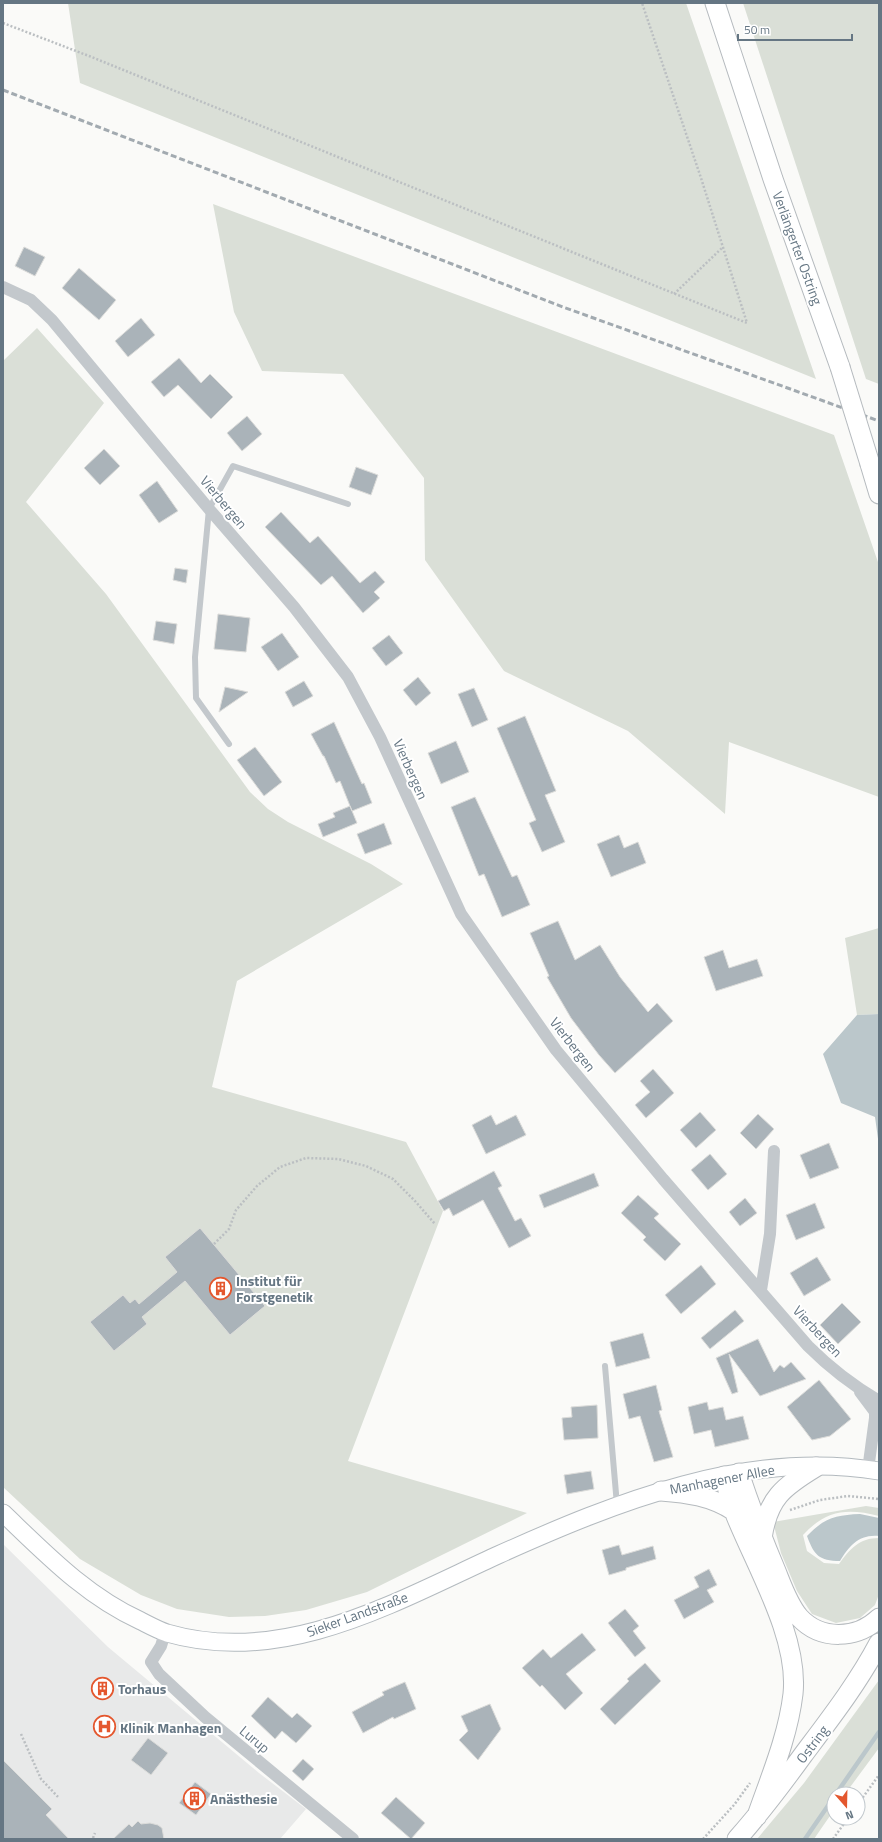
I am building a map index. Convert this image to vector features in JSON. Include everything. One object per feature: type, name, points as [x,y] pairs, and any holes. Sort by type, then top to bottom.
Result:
[{"type":"main road","name":"Verlängerter Ostring","points":[[715,3],[772,179],[840,367],[879,494]]},
{"type":"main road","points":[[762,1538],[767,1513],[783,1490],[816,1467]]},
{"type":"main road","name":"Manhagener Allee","points":[[661,1491],[732,1474],[790,1468],[842,1467],[873,1471]]},
{"type":"main road","points":[[732,1474],[734,1511],[785,1633],[791,1659],[793,1693],[785,1732],[757,1816]]},
{"type":"main road","points":[[732,1474],[762,1538],[788,1600],[799,1617],[810,1625],[828,1633],[844,1635],[867,1628],[879,1618]]},
{"type":"main road","name":"Sieker Landstraße","points":[[3,1513],[61,1569],[91,1592],[127,1615],[165,1633],[213,1642],[242,1643],[317,1632],[366,1614],[449,1579],[521,1545],[617,1505],[661,1491]]},
{"type":"main road","points":[[661,1491],[705,1497],[734,1511]]},
{"type":"main road","name":"Ostring","points":[[737,1839],[757,1816],[832,1716],[869,1662],[879,1643]]},
{"type":"street","name":"Vierbergen","points":[[3,288],[31,300],[52,320],[209,509],[294,607],[348,678],[380,737],[461,914],[551,1043],[664,1179],[808,1346],[828,1366],[857,1388],[879,1401]]},
{"type":"street","points":[[760,1290],[770,1234],[774,1150]]},
{"type":"street","name":"Vierbergen","points":[[857,1388],[874,1412],[875,1424],[873,1471]]},
{"type":"street","name":"Lurup","points":[[165,1633],[161,1646],[151,1662],[159,1674],[205,1717],[352,1839]]},
{"type":"lane","points":[[229,744],[196,698],[195,657],[209,509],[233,466],[348,504]]},
{"type":"lane","points":[[605,1366],[617,1505]]},
{"type":"path","points":[[3,24],[96,59],[747,323],[642,3]]},
{"type":"path","points":[[674,294],[723,247]]},
{"type":"path","points":[[214,1244],[229,1229],[236,1210],[257,1186],[280,1167],[306,1158],[338,1159],[366,1166],[393,1179],[435,1224]]},
{"type":"path","points":[[767,1513],[797,1508],[820,1500],[848,1496],[879,1499]]},
{"type":"path","points":[[21,1734],[41,1779],[59,1798]]},
{"type":"path","points":[[866,1793],[879,1775]]},
{"type":"path","points":[[703,1839],[734,1805],[754,1777]]},
{"type":"path","points":[[832,1839],[842,1826]]},
{"type":"path","points":[[93,1838],[95,1833]]},
{"type":"shaded area","points":[[68,3],[686,3],[816,379],[80,83]]},
{"type":"shaded area","points":[[743,3],[879,3],[879,384],[866,379]]},
{"type":"shaded area","points":[[213,204],[834,435],[879,565],[879,797],[729,742],[725,814],[628,731],[504,671],[425,560],[424,478],[343,374],[262,371],[234,312]]},
{"type":"shaded area","points":[[37,328],[104,403],[26,502],[106,594],[250,792],[268,809],[288,822],[371,864],[403,884],[237,981],[212,1087],[406,1142],[443,1211],[348,1461],[527,1513],[367,1592],[306,1610],[265,1616],[229,1617],[177,1609],[141,1595],[80,1559],[3,1487],[3,361]]},
{"type":"shaded area","points":[[879,928],[879,1014],[857,1015],[845,938]]},
{"type":"shaded area","points":[[879,1014],[879,1146],[875,1117],[841,1103],[823,1054],[857,1015]]},
{"type":"shaded area","points":[[866,1506],[879,1508],[879,1516],[857,1512],[838,1513],[820,1520],[803,1535],[807,1551],[824,1563],[839,1564],[851,1549],[860,1542],[879,1538],[879,1594],[875,1605],[860,1618],[836,1623],[812,1614],[797,1591],[781,1553],[773,1522]]},
{"type":"shaded area","points":[[860,1514],[879,1518],[879,1536],[866,1537],[855,1542],[847,1550],[840,1561],[827,1560],[818,1556],[812,1548],[807,1536],[813,1530],[825,1521],[844,1515]]},
{"type":"shaded area","name":"Klinik Manhagen","points":[[3,1544],[108,1647],[259,1773],[306,1809],[280,1839],[3,1839]]},
{"type":"shaded area","points":[[879,1680],[879,1748],[851,1786],[826,1786],[826,1822],[814,1839],[757,1839],[804,1783]]},
{"type":"building","points":[[24,247],[45,257],[35,276],[15,266]]},
{"type":"building","points":[[79,268],[116,300],[99,320],[62,288]]},
{"type":"building","points":[[141,318],[155,335],[128,357],[115,341]]},
{"type":"building","points":[[179,358],[201,383],[210,374],[233,397],[211,419],[178,385],[164,397],[151,382]]},
{"type":"building","points":[[247,416],[262,434],[242,451],[227,433]]},
{"type":"building","points":[[104,449],[120,466],[100,485],[84,468]]},
{"type":"building","points":[[356,467],[378,475],[371,495],[349,487]]},
{"type":"building","points":[[157,481],[178,511],[159,523],[139,495]]},
{"type":"building","points":[[281,512],[310,543],[318,536],[360,583],[375,571],[385,582],[374,592],[380,598],[363,613],[332,576],[321,585],[265,527]]},
{"type":"building","points":[[175,568],[188,570],[186,583],[173,580]]},
{"type":"building","points":[[218,614],[250,618],[246,652],[214,649]]},
{"type":"building","points":[[156,621],[177,624],[174,644],[153,640]]},
{"type":"building","points":[[282,633],[299,657],[278,671],[261,647]]},
{"type":"building","points":[[389,635],[403,653],[386,666],[372,648]]},
{"type":"building","points":[[418,677],[431,693],[416,706],[403,690]]},
{"type":"building","points":[[304,681],[313,696],[293,707],[285,692]]},
{"type":"building","points":[[225,687],[248,692],[219,712]]},
{"type":"building","points":[[474,688],[488,720],[472,727],[458,694]]},
{"type":"building","points":[[525,716],[556,791],[545,795],[565,842],[542,852],[529,823],[536,820],[497,728]]},
{"type":"building","points":[[334,722],[362,784],[364,783],[372,803],[352,811],[340,781],[336,783],[324,756],[311,734]]},
{"type":"building","points":[[456,741],[469,772],[441,784],[428,753]]},
{"type":"building","points":[[255,747],[282,782],[264,796],[237,760]]},
{"type":"building","points":[[475,797],[512,877],[517,875],[530,905],[502,917],[484,874],[479,876],[451,807]]},
{"type":"building","points":[[350,806],[357,823],[323,837],[318,824],[335,817],[333,813]]},
{"type":"building","points":[[384,823],[392,844],[365,854],[357,834]]},
{"type":"building","points":[[619,835],[624,848],[638,842],[646,863],[611,877],[597,844]]},
{"type":"building","points":[[558,921],[575,960],[600,945],[620,977],[648,1012],[657,1003],[673,1021],[615,1073],[599,1055],[571,1018],[547,977],[549,976],[530,933]]},
{"type":"building","points":[[723,950],[729,968],[757,959],[763,976],[716,991],[704,957]]},
{"type":"building","points":[[653,1069],[674,1093],[646,1118],[635,1105],[650,1092],[640,1081]]},
{"type":"building","points":[[700,1112],[716,1130],[696,1148],[680,1130]]},
{"type":"building","points":[[758,1114],[774,1129],[756,1149],[740,1133]]},
{"type":"building","points":[[491,1115],[496,1125],[516,1115],[526,1135],[486,1154],[472,1125]]},
{"type":"building","points":[[829,1143],[839,1168],[810,1179],[800,1155]]},
{"type":"building","points":[[710,1154],[727,1174],[708,1190],[691,1170]]},
{"type":"building","points":[[494,1171],[502,1186],[498,1188],[515,1221],[521,1218],[531,1236],[509,1248],[483,1200],[453,1216],[449,1208],[444,1211],[438,1201]]},
{"type":"building","points":[[594,1173],[599,1186],[544,1208],[539,1195]]},
{"type":"building","points":[[638,1195],[659,1214],[654,1218],[681,1244],[665,1261],[643,1240],[646,1237],[621,1213]]},
{"type":"building","points":[[745,1198],[757,1213],[740,1226],[729,1212]]},
{"type":"building","points":[[815,1203],[825,1228],[796,1240],[786,1215]]},
{"type":"building","name":"Institut für Forstgenetik","points":[[200,1228],[265,1306],[230,1335],[185,1281],[142,1317],[147,1324],[114,1351],[90,1322],[123,1295],[130,1303],[135,1299],[139,1304],[177,1272],[165,1257]]},
{"type":"building","points":[[817,1257],[831,1280],[804,1296],[790,1273]]},
{"type":"building","points":[[701,1265],[716,1284],[681,1314],[665,1295]]},
{"type":"building","points":[[842,1303],[861,1322],[838,1344],[820,1325]]},
{"type":"building","points":[[735,1310],[744,1321],[710,1349],[701,1338]]},
{"type":"building","points":[[643,1333],[650,1358],[616,1367],[610,1342]]},
{"type":"building","points":[[758,1339],[774,1372],[780,1365],[784,1368],[791,1362],[806,1379],[760,1396],[729,1354],[738,1392],[732,1394],[716,1358]]},
{"type":"building","points":[[819,1380],[851,1419],[830,1436],[812,1440],[787,1407]]},
{"type":"building","points":[[656,1385],[662,1410],[659,1411],[673,1457],[654,1462],[640,1416],[629,1419],[623,1394]]},
{"type":"building","points":[[707,1402],[709,1410],[723,1407],[726,1420],[743,1416],[749,1439],[715,1447],[711,1430],[694,1434],[688,1407]]},
{"type":"building","points":[[597,1405],[598,1438],[564,1440],[562,1418],[572,1417],[571,1407]]},
{"type":"building","points":[[591,1471],[594,1489],[567,1494],[564,1475]]},
{"type":"building","points":[[619,1545],[622,1555],[653,1546],[656,1559],[609,1575],[602,1550]]},
{"type":"building","points":[[709,1569],[717,1585],[707,1590],[714,1602],[684,1619],[674,1600],[699,1587],[694,1577]]},
{"type":"building","points":[[625,1609],[639,1626],[633,1631],[646,1648],[635,1657],[608,1623]]},
{"type":"building","points":[[582,1633],[596,1650],[566,1674],[583,1693],[565,1710],[542,1685],[540,1687],[522,1668],[543,1649],[551,1658]]},
{"type":"building","points":[[645,1663],[661,1681],[615,1725],[600,1709],[629,1681],[627,1679]]},
{"type":"building","name":"Torhaus","points":[[101,1677],[113,1691],[103,1699],[91,1685]]},
{"type":"building","points":[[405,1682],[416,1709],[394,1719],[393,1717],[363,1733],[352,1712],[384,1695],[382,1692]]},
{"type":"building","points":[[268,1697],[292,1718],[297,1713],[312,1726],[296,1743],[282,1731],[275,1739],[251,1716]]},
{"type":"building","points":[[490,1704],[501,1729],[478,1760],[459,1740],[468,1731],[461,1716]]},
{"type":"building","points":[[148,1738],[168,1753],[151,1775],[131,1760]]},
{"type":"building","points":[[303,1759],[314,1769],[303,1781],[292,1771]]},
{"type":"building","points":[[3,1760],[52,1809],[46,1815],[69,1839],[3,1839]]},
{"type":"building","name":"Anästhesie","points":[[195,1782],[211,1794],[196,1815],[179,1803]]},
{"type":"building","points":[[396,1797],[425,1823],[411,1839],[381,1813]]},
{"type":"building","points":[[138,1821],[141,1824],[150,1823],[158,1825],[162,1828],[164,1839],[113,1839],[129,1824],[132,1827]]},
{"type":"waterway","points":[[842,1786],[879,1732]]},
{"type":"waterway","points":[[805,1839],[826,1809]]},
{"type":"railway","points":[[3,90],[563,307],[879,421]]},
{"type":"place","name":"Institut für Forstgenetik","points":[[221,1288]]},
{"type":"place","name":"Torhaus","points":[[102,1688]]},
{"type":"place","name":"Klinik Manhagen","points":[[104,1727]]},
{"type":"place","name":"Anästhesie","points":[[195,1798]]}]
